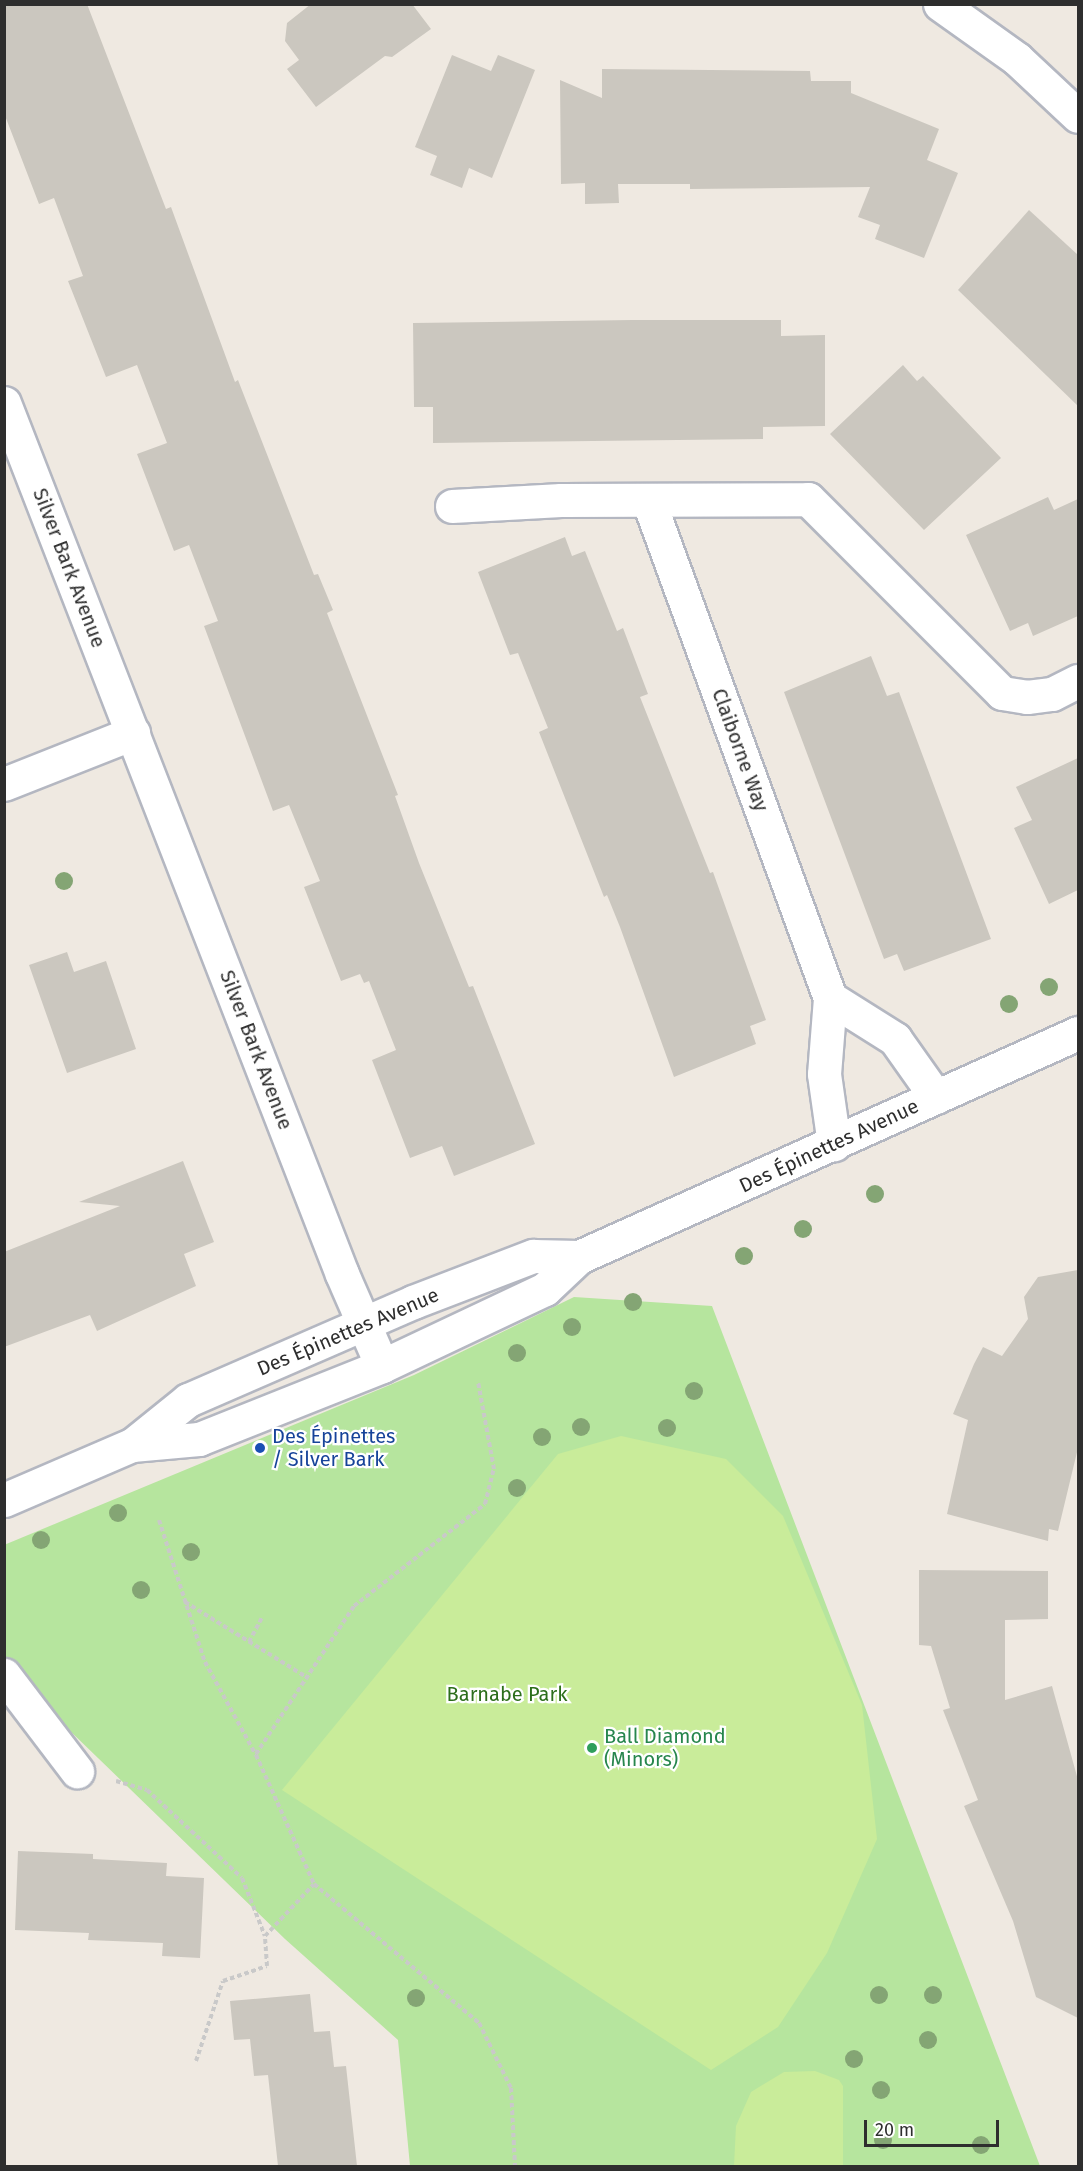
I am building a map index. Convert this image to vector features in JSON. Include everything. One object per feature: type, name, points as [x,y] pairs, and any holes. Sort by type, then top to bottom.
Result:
[{"type":"street","points":[[940,4],[1017,59],[1078,116]]},
{"type":"street","name":"Silver Bark Avenue","points":[[4,403],[382,1366]]},
{"type":"street","points":[[452,506],[561,500],[649,502],[808,499],[1002,693],[1026,698],[1052,694],[1078,681]]},
{"type":"street","name":"Claiborne Way","points":[[649,502],[830,998],[824,1074],[834,1144]]},
{"type":"street","points":[[4,784],[133,733]]},
{"type":"street","points":[[830,998],[895,1039],[936,1097]]},
{"type":"street","name":"Des Épinettes Avenue","points":[[132,1445],[199,1439],[382,1366],[544,1289],[579,1257],[1078,1034]]},
{"type":"street","name":"Des Épinettes Avenue","points":[[4,1500],[132,1445],[188,1400],[364,1324],[533,1256],[579,1257]]},
{"type":"street","points":[[4,1675],[77,1770]]},
{"type":"path","points":[[256,1755],[294,1693],[308,1678],[354,1606],[485,1504],[494,1468],[478,1382]]},
{"type":"path","points":[[159,1520],[205,1662],[256,1755],[314,1884],[479,2023],[511,2088],[515,2166]]},
{"type":"path","points":[[184,1602],[308,1678]]},
{"type":"path","points":[[249,1642],[262,1618]]},
{"type":"path","points":[[77,1770],[147,1790],[242,1878],[264,1936],[267,1966],[223,1981],[196,2061]]},
{"type":"path","points":[[264,1936],[314,1884]]},
{"type":"green space","name":"Barnabe Park","points":[[574,1297],[712,1306],[1040,2166],[410,2166],[398,2040],[285,1939],[5,1668],[4,1545],[414,1375]]},
{"type":"green space","name":"Ball Diamond (Minors)","points":[[621,1436],[726,1459],[783,1516],[862,1705],[877,1839],[827,1953],[778,2027],[711,2070],[282,1790],[558,1454]]},
{"type":"green space","points":[[815,2071],[839,2080],[843,2086],[843,2166],[734,2166],[736,2126],[751,2092],[784,2072]]},
{"type":"building","points":[[4,4],[87,4],[166,209],[171,207],[235,382],[238,380],[314,575],[318,574],[333,610],[327,613],[398,795],[395,796],[419,863],[469,987],[473,986],[535,1144],[454,1176],[442,1146],[410,1158],[372,1060],[396,1050],[369,981],[364,983],[360,974],[341,981],[304,887],[320,881],[289,805],[273,811],[204,626],[218,621],[189,545],[174,551],[137,454],[167,443],[137,365],[106,377],[68,281],[83,276],[54,198],[39,204],[4,113]]},
{"type":"building","points":[[311,4],[412,4],[431,29],[392,57],[385,56],[316,107],[287,69],[299,60],[285,41],[287,23]]},
{"type":"building","points":[[452,55],[491,71],[498,55],[535,70],[492,178],[469,168],[462,188],[430,175],[437,156],[415,147]]},
{"type":"building","points":[[602,69],[810,71],[811,81],[851,81],[851,93],[939,129],[927,160],[958,173],[924,258],[875,239],[880,225],[858,217],[870,187],[690,189],[690,184],[618,184],[619,203],[585,204],[585,183],[561,184],[560,80],[602,98]]},
{"type":"building","points":[[1029,210],[1078,255],[1078,406],[958,290]]},
{"type":"building","points":[[781,320],[781,336],[825,335],[825,426],[763,427],[763,439],[433,443],[433,407],[414,407],[413,323]]},
{"type":"building","points":[[903,365],[917,381],[923,376],[1001,458],[924,530],[830,434]]},
{"type":"building","points":[[1048,497],[1054,510],[1078,499],[1078,616],[1033,636],[1028,623],[1010,631],[966,535]]},
{"type":"building","points":[[565,537],[572,556],[585,551],[617,631],[623,628],[648,694],[640,697],[710,873],[713,872],[766,1020],[750,1026],[756,1044],[674,1077],[620,927],[607,895],[604,897],[539,732],[548,728],[518,653],[510,655],[478,572]]},
{"type":"building","points":[[871,656],[887,696],[899,692],[991,939],[904,971],[897,954],[884,959],[784,692]]},
{"type":"building","points":[[1078,758],[1078,890],[1049,904],[1014,828],[1032,820],[1016,787]]},
{"type":"building","points":[[67,952],[74,972],[106,961],[136,1049],[67,1073],[29,965]]},
{"type":"building","points":[[183,1161],[214,1242],[184,1254],[196,1286],[97,1331],[90,1315],[4,1347],[4,1252],[120,1206],[79,1202]]},
{"type":"building","points":[[1078,1270],[1078,1448],[1058,1531],[1049,1529],[1048,1541],[947,1514],[968,1420],[953,1414],[983,1347],[1002,1356],[1028,1319],[1024,1297],[1038,1277]]},
{"type":"building","points":[[919,1570],[1048,1571],[1048,1619],[1005,1620],[1005,1700],[1052,1686],[1078,1780],[1078,2018],[1036,1997],[1013,1921],[964,1806],[978,1800],[943,1710],[950,1708],[931,1646],[919,1645]]},
{"type":"building","points":[[18,1851],[93,1854],[93,1859],[167,1863],[166,1876],[204,1878],[200,1958],[162,1956],[163,1943],[88,1940],[89,1933],[15,1930]]},
{"type":"building","points":[[310,1994],[314,2032],[330,2031],[334,2067],[346,2066],[357,2166],[278,2166],[268,2075],[254,2076],[250,2039],[234,2040],[230,2001]]},
{"type":"place","name":"Des Épinettes / Silver Bark","points":[[260,1448]]},
{"type":"place","name":"Ball Diamond (Minors)","points":[[592,1748]]}]
